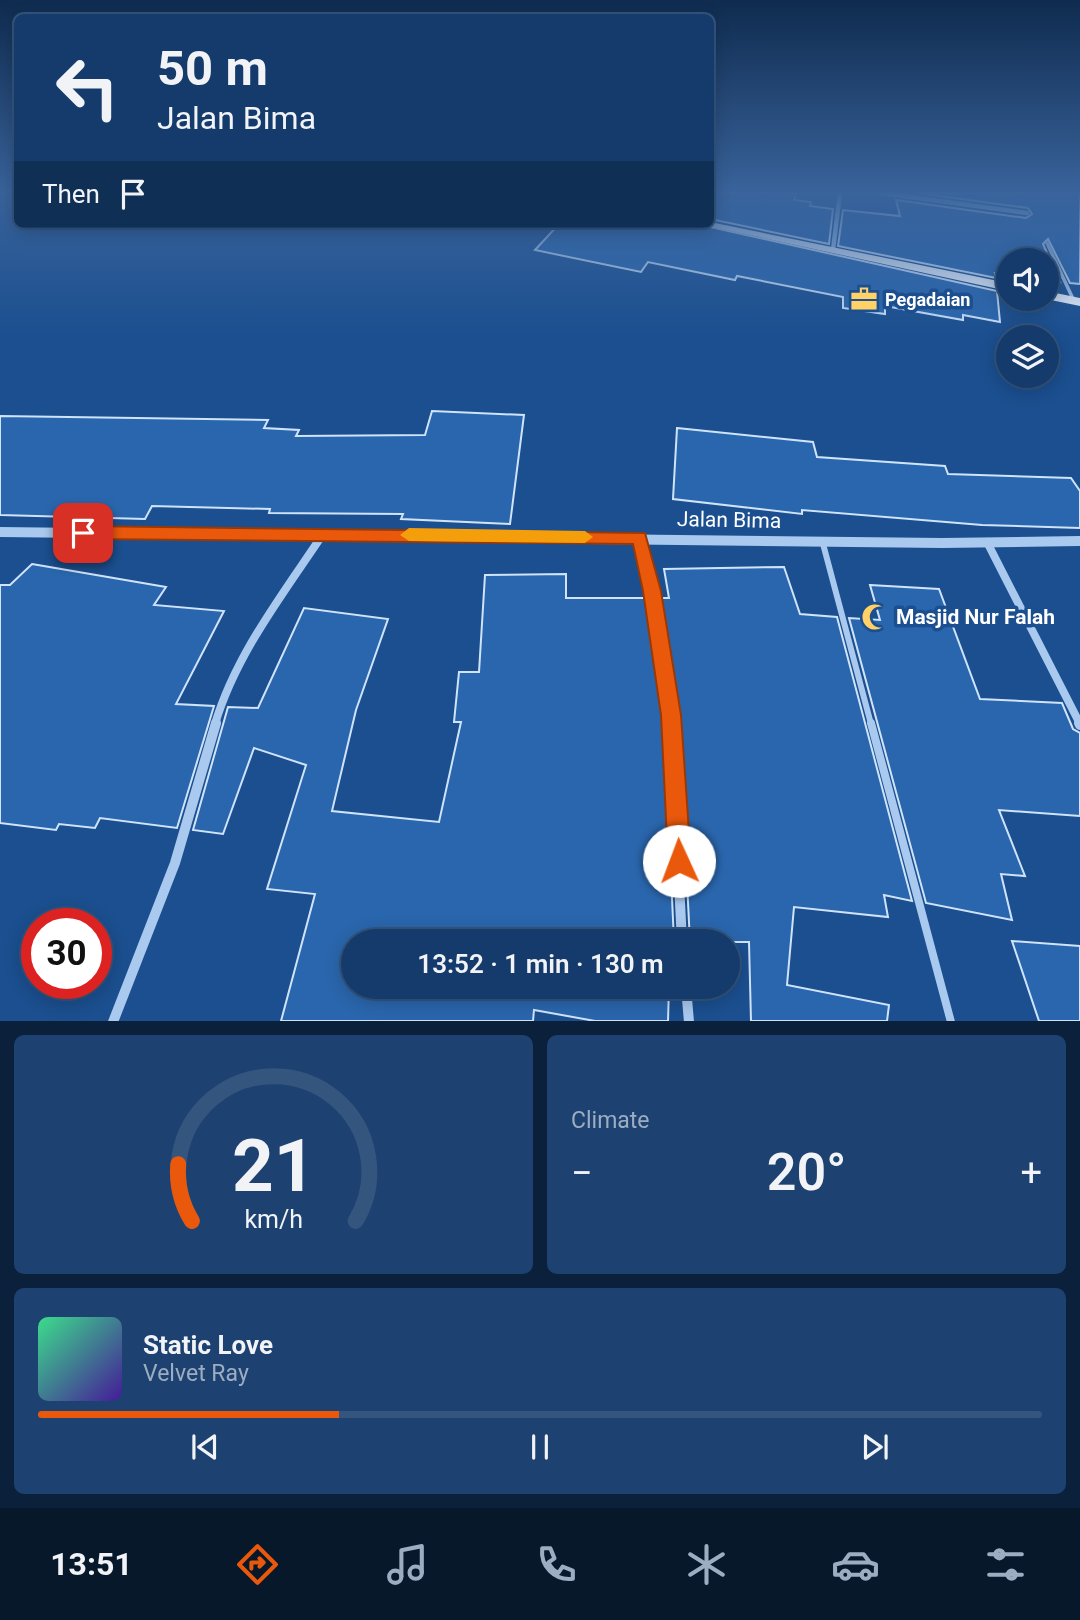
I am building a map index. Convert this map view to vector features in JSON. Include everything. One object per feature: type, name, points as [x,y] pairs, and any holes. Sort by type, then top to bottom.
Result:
[{"type":"main road","points":[[787,241],[996,284]]},
{"type":"main road","points":[[1059,298],[1077,301]]},
{"type":"street","points":[[833,250],[834,241]]},
{"type":"street","name":"Jalan Bima","points":[[0,532],[323,533],[822,541],[1080,541]]},
{"type":"street","points":[[113,1021],[175,863],[222,702],[251,642],[323,533]]},
{"type":"street","points":[[639,538],[652,591],[671,715],[681,929]]},
{"type":"street","points":[[987,542],[1080,725]]},
{"type":"street","points":[[687,999],[689,1021]]},
{"type":"lane","points":[[1047,243],[1077,301]]},
{"type":"lane","points":[[822,541],[945,990],[951,1021]]},
{"type":"building","points":[[544,241],[772,241],[996,291],[996,311],[999,311],[1000,322],[963,315],[963,320],[885,306],[885,314],[843,308],[843,297],[737,276],[735,280],[648,262],[641,272],[535,250]]},
{"type":"building","points":[[839,241],[1046,241],[1043,244],[1045,248],[996,248],[996,278],[838,246]]},
{"type":"building","points":[[1049,241],[1080,241],[1080,284],[1070,283],[1059,261],[1059,248],[1052,248]]},
{"type":"building","points":[[432,411],[524,415],[510,524],[401,519],[403,514],[269,513],[270,509],[152,506],[145,519],[0,515],[0,416],[268,420],[264,428],[299,430],[296,436],[425,435]]},
{"type":"building","points":[[677,428],[813,442],[817,457],[945,466],[948,474],[1071,478],[1080,491],[1080,528],[982,525],[802,510],[802,514],[673,499]]},
{"type":"building","points":[[32,564],[166,587],[154,605],[224,611],[176,704],[214,706],[177,828],[100,818],[95,828],[59,824],[56,830],[0,823],[0,585],[10,585]]},
{"type":"building","points":[[784,567],[800,614],[837,617],[912,901],[884,895],[888,917],[794,907],[787,985],[889,1005],[887,1021],[751,1021],[749,942],[740,942],[740,929],[689,929],[679,723],[660,598],[669,598],[664,569]]},
{"type":"building","points":[[566,574],[566,598],[646,598],[664,720],[673,929],[341,929],[341,999],[669,999],[668,1021],[595,1021],[534,1010],[533,1021],[281,1021],[315,894],[267,889],[306,765],[254,748],[223,834],[193,830],[228,707],[258,708],[304,608],[388,619],[356,710],[332,811],[439,822],[461,722],[454,722],[459,672],[479,672],[485,575]]},
{"type":"building","points":[[870,585],[939,589],[980,699],[1062,703],[1073,729],[1080,733],[1080,816],[999,810],[1025,876],[1001,874],[1012,920],[926,903],[849,618],[880,620]]},
{"type":"building","points":[[1012,941],[1080,946],[1080,1021],[1039,1021]]},
{"type":"slow traffic","points":[[409,535],[585,537]]},
{"type":"place","name":"Pegadaian","points":[[864,299]]},
{"type":"place","name":"Masjid Nur Falah","points":[[875,617]]},
{"type":"route","points":[[83,533],[323,533],[639,538],[652,591],[671,715],[679,861]]}]
